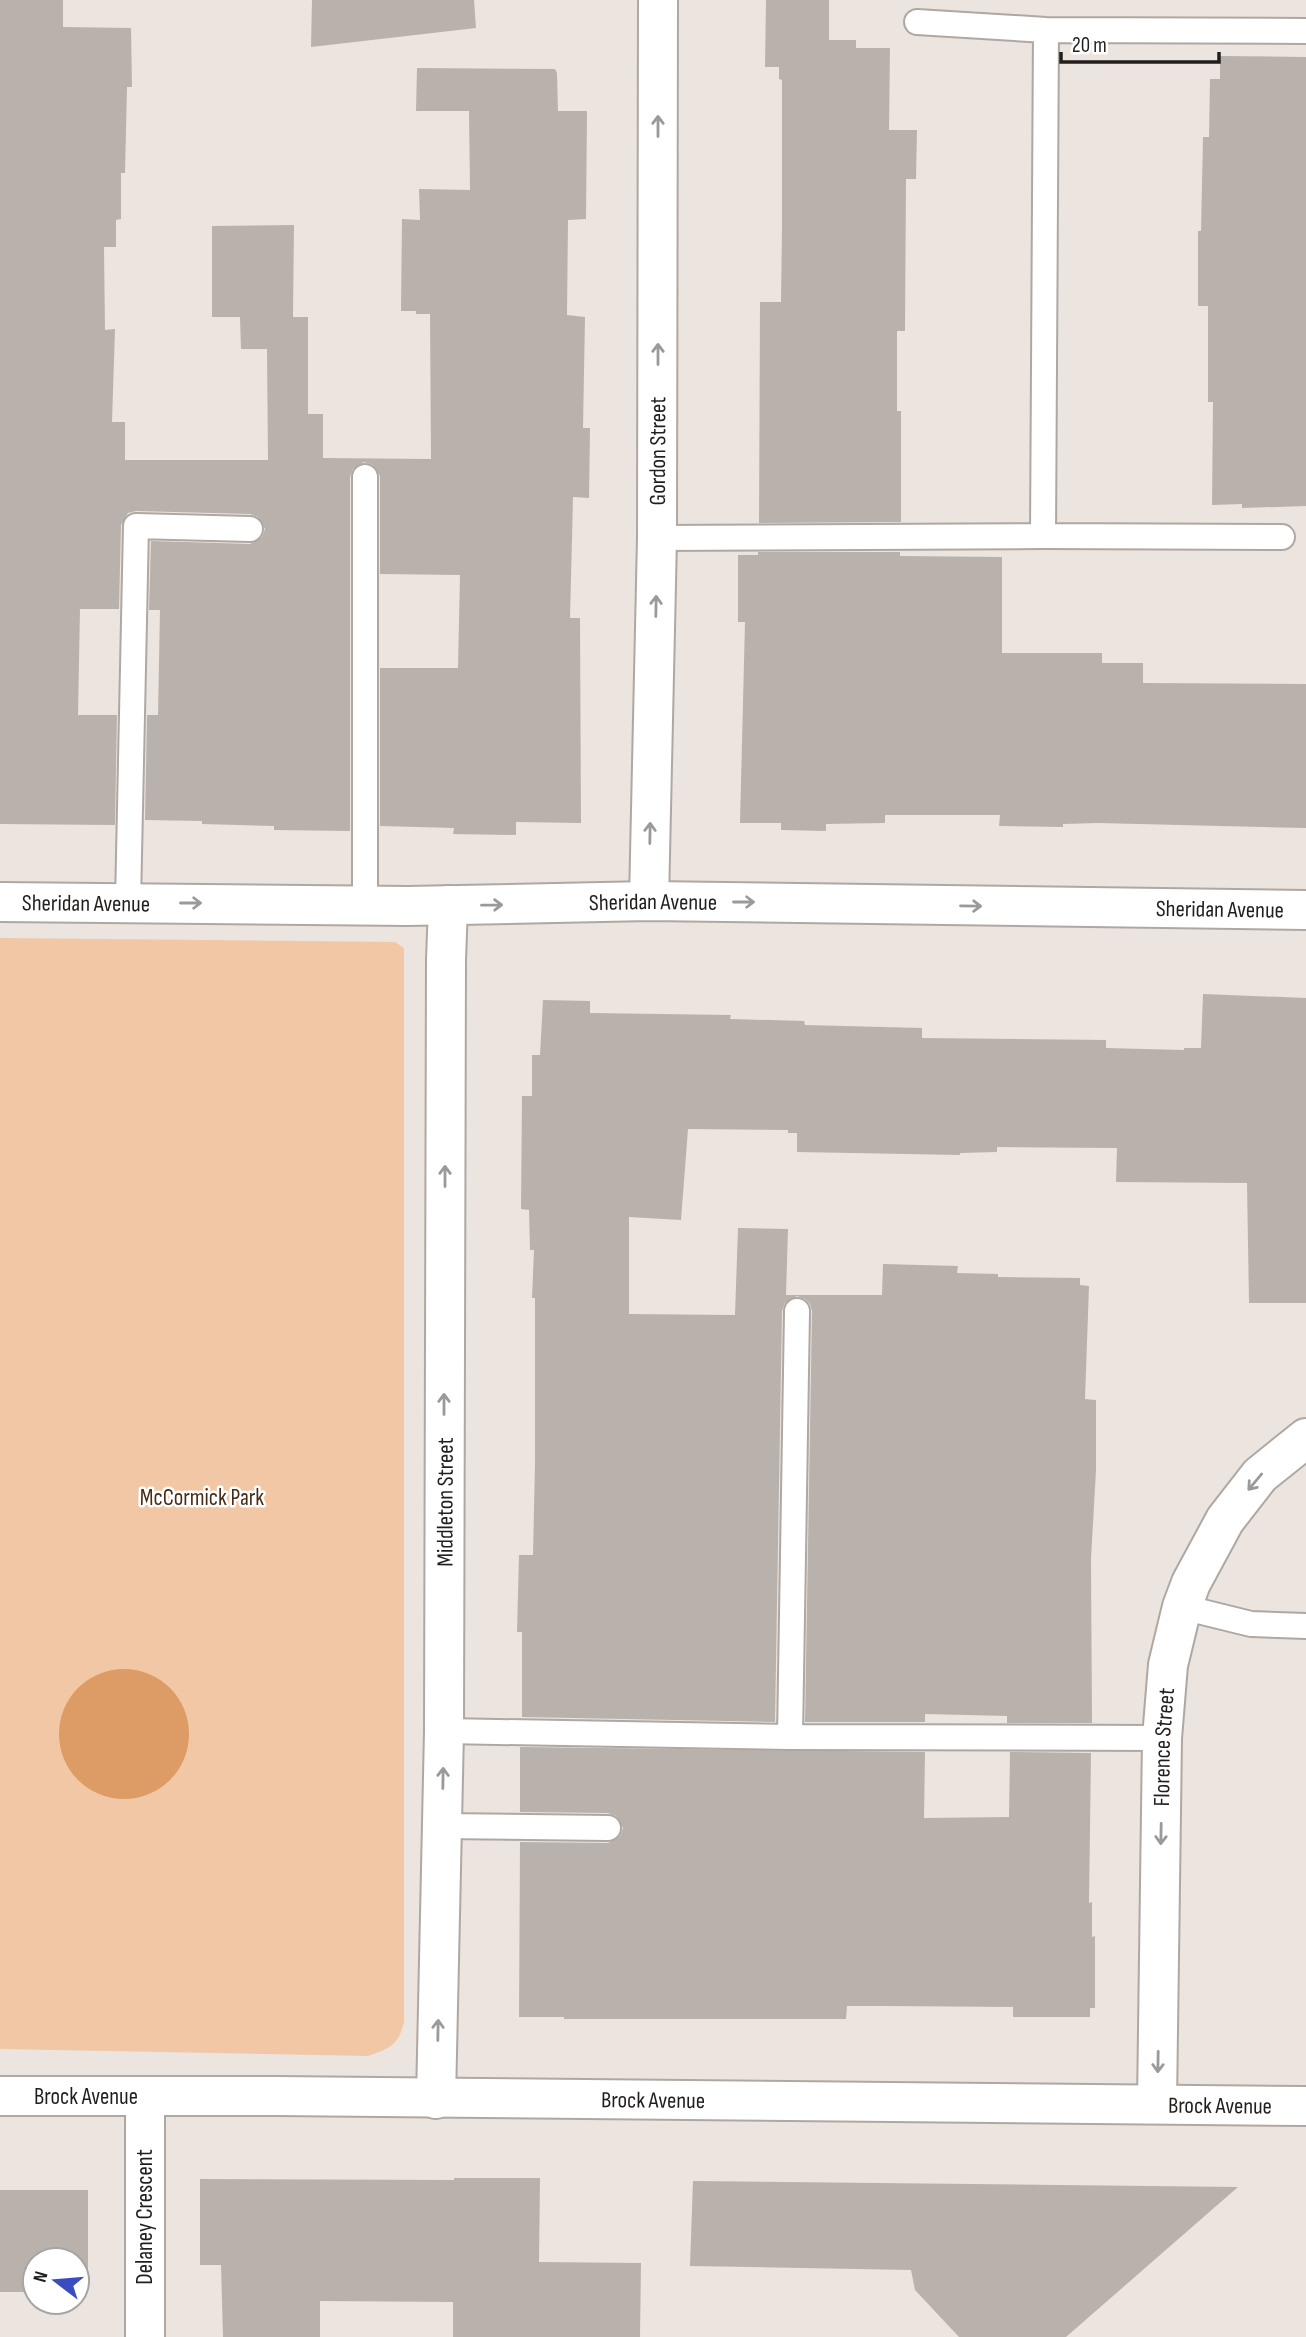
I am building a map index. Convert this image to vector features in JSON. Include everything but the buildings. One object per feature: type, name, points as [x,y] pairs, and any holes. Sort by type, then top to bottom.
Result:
[{"type":"street","name":"Gordon Street","points":[[649,901],[657,538],[658,0]]},
{"type":"street","name":"Sheridan Avenue","points":[[0,902],[448,905],[649,901],[1306,910]]},
{"type":"street","name":"Middleton Street","points":[[436,2098],[444,1731],[448,905]]},
{"type":"street","name":"Florence Street","points":[[1157,2104],[1162,1738],[1168,1665],[1182,1607],[1191,1583],[1225,1520],[1259,1475],[1306,1437]]},
{"type":"street","name":"Brock Avenue","points":[[0,2096],[1306,2106]]},
{"type":"street","name":"Delaney Crescent","points":[[145,2097],[145,2337]]},
{"type":"lane","points":[[917,22],[1046,30],[1306,31]]},
{"type":"lane","points":[[1043,536],[1046,30]]},
{"type":"lane","points":[[365,477],[365,905]]},
{"type":"lane","points":[[128,903],[136,526],[250,529]]},
{"type":"lane","points":[[657,538],[1282,537]]},
{"type":"lane","points":[[790,1737],[797,1311]]},
{"type":"lane","points":[[1182,1607],[1251,1624],[1306,1626]]},
{"type":"lane","points":[[444,1731],[790,1737],[1162,1738]]},
{"type":"lane","points":[[442,1826],[608,1828]]},
{"type":"green space","name":"McCormick Park","points":[[0,938],[395,942],[404,948],[404,2022],[392,2045],[368,2056],[0,2049]]},
{"type":"shaded area","points":[[124,1669],[149,1674],[170,1688],[184,1709],[189,1734],[184,1759],[170,1780],[149,1794],[124,1799],[99,1794],[78,1780],[64,1759],[59,1734],[64,1709],[78,1688],[99,1674]]}]
